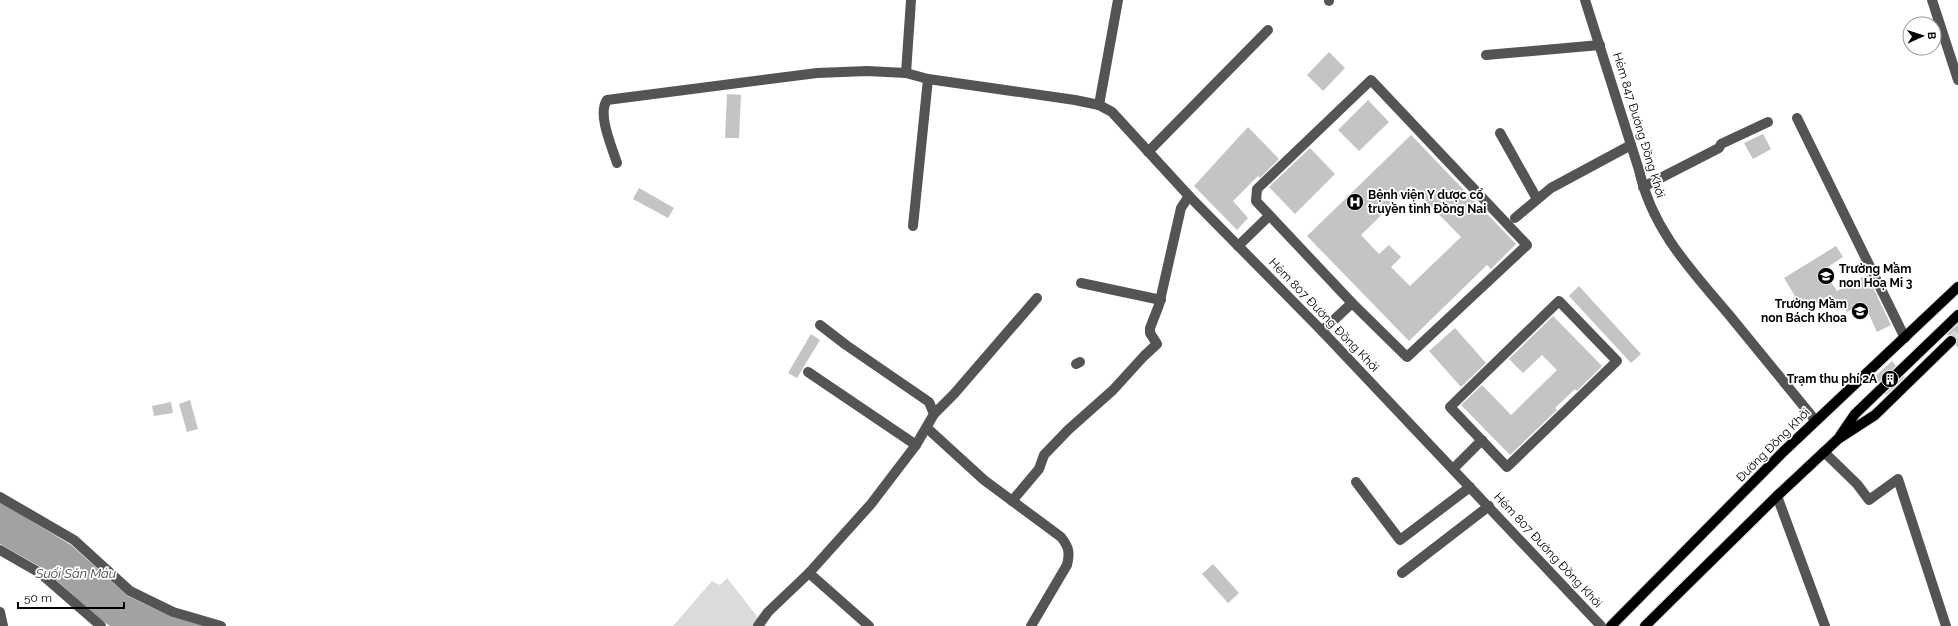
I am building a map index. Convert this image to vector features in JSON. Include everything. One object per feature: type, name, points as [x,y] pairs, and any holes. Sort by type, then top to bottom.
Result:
[{"type":"main road","name":"Đường Đồng Khởi","points":[[1611,626],[1815,420],[1905,338],[1958,287]]},
{"type":"main road","points":[[1838,440],[1855,414],[1958,315]]},
{"type":"main road","points":[[1645,626],[1777,496],[1824,452],[1838,440],[1875,415],[1941,351],[1955,342]]},
{"type":"street","points":[[906,73],[911,0]]},
{"type":"street","points":[[617,163],[603,117],[604,106],[607,100],[817,73],[867,71],[906,73],[928,79],[1075,100],[1099,105],[1118,0]]},
{"type":"street","name":"Hẻm 847 Đường Đồng Khởi","points":[[1585,0],[1643,187],[1657,223],[1688,268],[1815,420]]},
{"type":"street","points":[[1932,0],[1958,80]]},
{"type":"street","points":[[1148,152],[1268,30]]},
{"type":"street","points":[[1486,55],[1600,45]]},
{"type":"street","points":[[913,226],[928,79]]},
{"type":"street","points":[[1371,80],[1527,245],[1407,357],[1352,303],[1256,201],[1257,189],[1371,80]]},
{"type":"street","name":"Hẻm 807 Đường Đồng Khởi","points":[[1099,105],[1112,112],[1189,196],[1322,331],[1601,626]]},
{"type":"street","points":[[1797,118],[1905,338]]},
{"type":"street","points":[[1643,187],[1719,148],[1721,144],[1768,122]]},
{"type":"street","points":[[1500,133],[1537,199]]},
{"type":"street","points":[[1515,218],[1551,188],[1631,145]]},
{"type":"street","points":[[1012,501],[1039,469],[1044,455],[1068,430],[1113,390],[1157,344],[1150,331],[1161,300],[1181,208],[1189,196]]},
{"type":"street","points":[[1238,246],[1270,216]]},
{"type":"street","points":[[1081,283],[1161,300]]},
{"type":"street","points":[[758,626],[768,612],[809,573],[871,504],[916,445],[934,414],[954,394],[1037,298]]},
{"type":"street","points":[[1559,301],[1617,361],[1507,467],[1482,440],[1450,407],[1559,301]]},
{"type":"street","points":[[1322,331],[1352,303]]},
{"type":"street","points":[[820,325],[846,345],[929,402],[934,414]]},
{"type":"street","points":[[808,372],[916,445]]},
{"type":"street","points":[[927,428],[966,464],[1061,538],[1067,545],[1070,554],[1067,565],[1055,588],[1031,626]]},
{"type":"street","points":[[1453,469],[1482,440]]},
{"type":"street","points":[[1824,452],[1857,484],[1869,500],[1898,479],[1946,626]]},
{"type":"street","points":[[1356,482],[1400,540],[1470,487]]},
{"type":"street","points":[[1777,496],[1825,626]]},
{"type":"street","points":[[0,497],[74,540],[130,591],[173,612],[220,626]]},
{"type":"street","points":[[1402,573],[1489,506]]},
{"type":"street","points":[[0,550],[40,573],[101,626]]},
{"type":"street","points":[[809,573],[869,626]]},
{"type":"street","points":[[0,612],[3,626]]},
{"type":"shaded area","points":[[727,578],[759,619],[767,626],[673,626],[712,581],[720,585]]},
{"type":"water","name":"Suối Săn Máu","points":[[0,502],[71,545],[128,596],[172,617],[204,626],[110,626],[101,620],[44,569],[0,544]]},
{"type":"building","points":[[1329,52],[1345,68],[1323,91],[1307,75]]},
{"type":"building","points":[[727,94],[741,95],[739,138],[725,138]]},
{"type":"building","points":[[1368,100],[1389,122],[1359,151],[1338,130]]},
{"type":"building","points":[[1248,127],[1279,159],[1260,178],[1258,176],[1233,201],[1248,218],[1237,230],[1194,186]]},
{"type":"building","points":[[1763,134],[1771,149],[1753,159],[1744,143]]},
{"type":"building","points":[[1411,135],[1516,244],[1491,269],[1487,265],[1409,341],[1307,236]],"holes":[[[1411,186],[1461,237],[1410,286],[1391,267],[1401,257],[1389,245],[1379,254],[1361,235]]]},
{"type":"building","points":[[1310,148],[1335,174],[1295,214],[1269,187]]},
{"type":"building","points":[[639,188],[674,208],[668,218],[633,199]]},
{"type":"building","points":[[1836,246],[1843,257],[1823,270],[1837,291],[1867,275],[1891,325],[1877,332],[1868,312],[1861,315],[1857,306],[1847,312],[1844,306],[1837,311],[1827,297],[1804,311],[1784,278]]},
{"type":"building","points":[[1579,286],[1641,354],[1631,363],[1569,296]]},
{"type":"building","points":[[1553,316],[1602,366],[1577,391],[1575,389],[1555,408],[1557,410],[1510,455],[1461,405],[1482,385],[1511,415],[1557,370],[1542,355],[1523,373],[1509,359]]},
{"type":"building","points":[[1958,324],[1958,348],[1956,345],[1956,337],[1946,335]]},
{"type":"building","points":[[1455,328],[1486,363],[1461,387],[1429,351]]},
{"type":"building","points":[[811,334],[820,340],[797,378],[788,373]]},
{"type":"building","points":[[1892,361],[1896,366],[1877,384],[1872,379]]},
{"type":"building","points":[[1904,376],[1905,377],[1886,395],[1885,394]]},
{"type":"building","points":[[190,400],[198,429],[187,432],[179,404]]},
{"type":"building","points":[[171,402],[173,413],[154,416],[152,406]]},
{"type":"building","points":[[1213,564],[1239,593],[1228,603],[1202,574]]},
{"type":"tunnel","points":[[1951,341],[1958,334]]},
{"type":"place","name":"Bệnh viện Y dược cổ truyền tỉnh Đồng Nai","points":[[1355,202]]},
{"type":"place","name":"Trường Mầm non Hoạ Mi 3","points":[[1826,276]]},
{"type":"place","name":"Trường Mầm non Bách Khoa","points":[[1860,311]]},
{"type":"place","name":"Trạm thu phí 2A","points":[[1890,379]]}]
